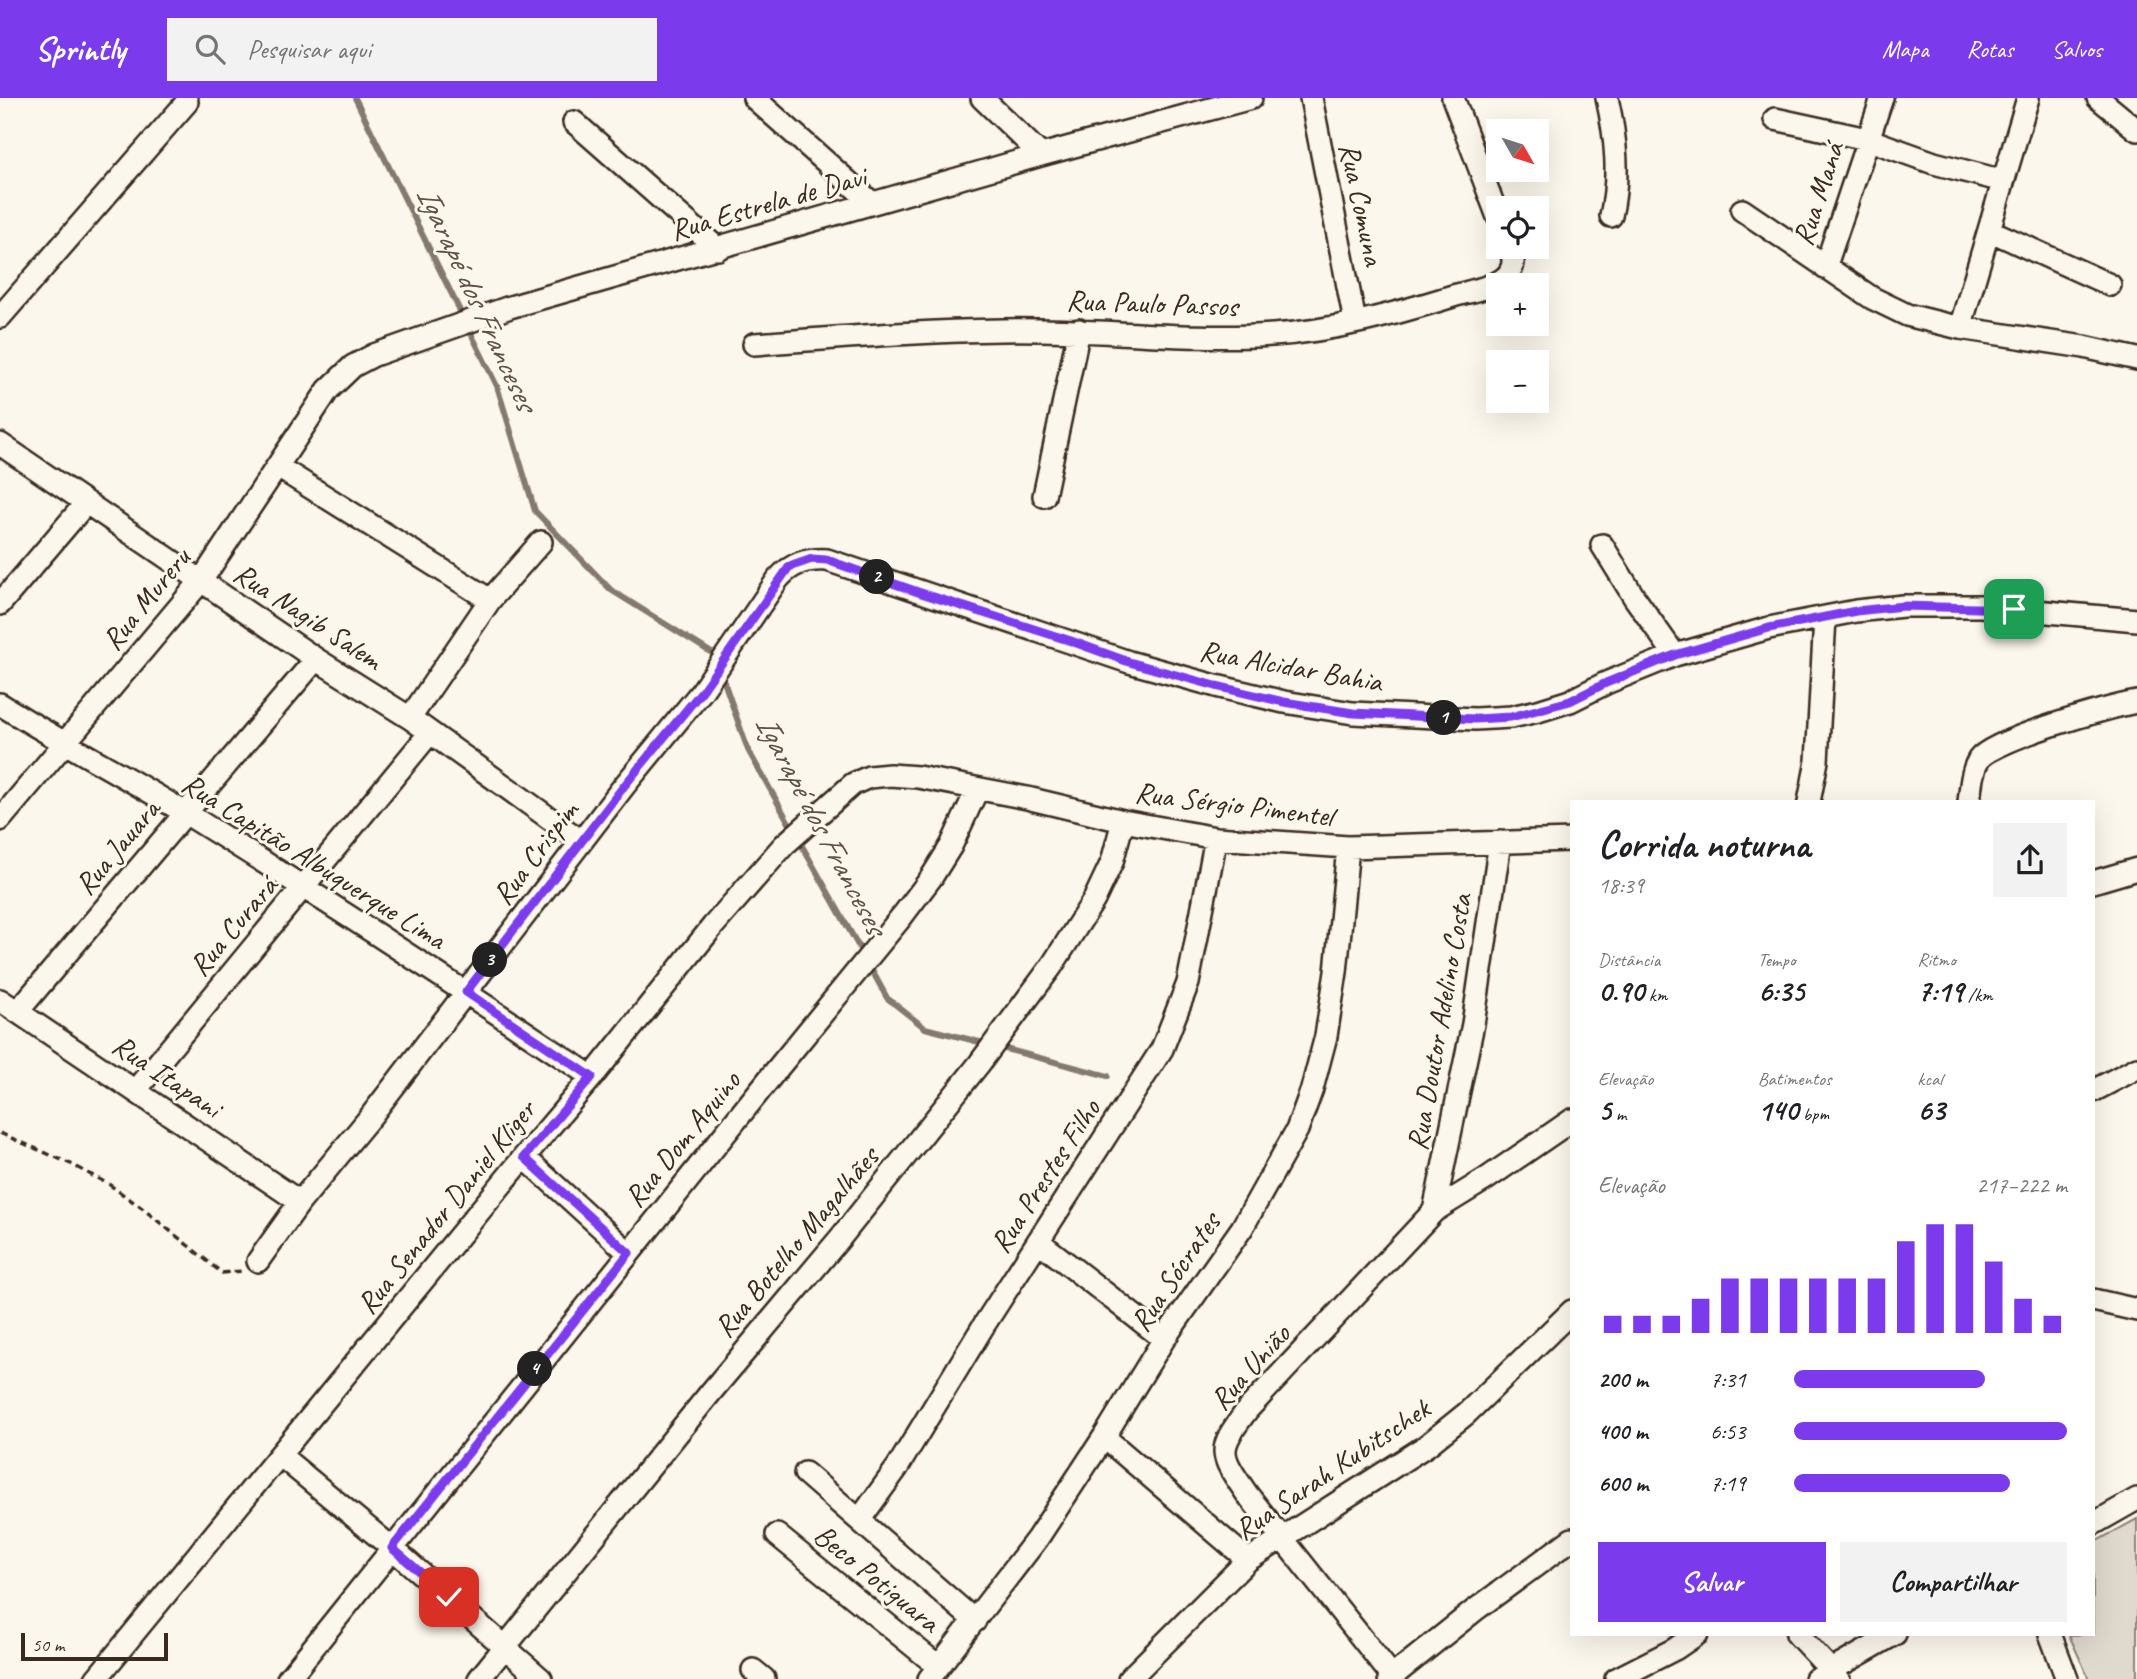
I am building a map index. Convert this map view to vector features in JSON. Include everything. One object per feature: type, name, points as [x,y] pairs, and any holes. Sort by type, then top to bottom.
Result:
[{"type":"street","points":[[754,98],[872,204]]},
{"type":"street","points":[[982,98],[1041,155]]},
{"type":"street","name":"Rua Comuna","points":[[1311,98],[1355,322]]},
{"type":"street","points":[[1453,98],[1490,196]]},
{"type":"street","points":[[1607,98],[1616,137],[1617,157],[1616,194],[1611,216]]},
{"type":"street","name":"Rua Maná","points":[[1825,268],[1882,98]]},
{"type":"street","points":[[1960,328],[1991,231],[2028,98]]},
{"type":"street","points":[[2098,98],[2137,130]]},
{"type":"street","name":"Rua Estrela de Davi","points":[[319,401],[353,366],[374,355],[461,323],[1242,99]]},
{"type":"street","points":[[0,317],[7,295],[187,102]]},
{"type":"street","points":[[1775,120],[1867,139],[1934,163],[2003,181]]},
{"type":"street","points":[[574,122],[718,249]]},
{"type":"street","points":[[1742,210],[1872,298],[1907,315],[1960,328],[2084,347],[2137,359]]},
{"type":"street","points":[[1991,231],[2110,285]]},
{"type":"street","name":"Rua Paulo Passos","points":[[754,344],[1002,330],[1079,330],[1181,335],[1271,335],[1312,331],[1411,309],[1499,282],[1512,270],[1513,259]]},
{"type":"street","points":[[1044,496],[1079,330]]},
{"type":"street","name":"Rua Mureru","points":[[0,820],[201,581],[319,401]]},
{"type":"street","name":"Rua Nagib Salem","points":[[0,444],[316,659],[410,718],[581,841]]},
{"type":"street","points":[[278,467],[490,600]]},
{"type":"street","points":[[0,604],[86,503]]},
{"type":"street","points":[[410,718],[490,600],[541,542]]},
{"type":"street","points":[[1602,545],[1675,655]]},
{"type":"street","name":"Rua Alcidar Bahia","points":[[778,579],[789,567],[801,562],[812,559],[827,560],[1129,662],[1257,696],[1353,713],[1475,719],[1511,717],[1570,701],[1675,655],[1769,628],[1856,611],[1903,606],[1941,606],[2050,611],[2137,620]]},
{"type":"street","name":"Rua Crispim","points":[[258,1261],[300,1202],[371,1116],[581,841],[702,691],[778,579]]},
{"type":"street","points":[[1809,800],[1817,761],[1825,618]]},
{"type":"street","name":"Rua Jauara","points":[[9,1005],[185,813],[316,659]]},
{"type":"street","points":[[1969,800],[1972,775],[1978,761],[1987,751],[2023,735],[2137,702]]},
{"type":"street","name":"Rua Capitão Albuquerque Lima","points":[[0,704],[65,745],[185,813],[466,992],[592,1077]]},
{"type":"street","name":"Rua Curará","points":[[135,1091],[429,734]]},
{"type":"street","name":"Rua Sérgio Pimentel","points":[[853,784],[869,777],[918,777],[1216,838],[1348,847],[1570,840]]},
{"type":"street","name":"Rua Senador Daniel Kliger","points":[[96,1679],[592,1077],[713,926],[784,845],[853,784]]},
{"type":"street","name":"Rua Dom Aquino","points":[[288,1679],[931,878],[964,821],[977,790]]},
{"type":"street","name":"Rua Botelho Magalhães","points":[[480,1679],[979,1064],[1051,967],[1094,900],[1112,862],[1123,821]]},
{"type":"street","name":"Rua Prestes Filho","points":[[860,1519],[903,1457],[1156,1059],[1177,1016],[1190,973],[1216,838]]},
{"type":"street","name":"Rua Doutor Adelino Costa","points":[[1434,1211],[1473,1024],[1500,842]]},
{"type":"street","name":"Rua Sócrates","points":[[933,1673],[1037,1539],[1164,1339],[1242,1228],[1271,1178],[1300,1120],[1312,1089],[1326,1036],[1336,972],[1348,847]]},
{"type":"street","points":[[2095,881],[2137,869]]},
{"type":"street","name":"Rua Itapani","points":[[9,1005],[300,1202]]},
{"type":"street","points":[[2095,1090],[2137,1068]]},
{"type":"street","name":"Rua União","points":[[1391,1678],[1231,1471],[1223,1455],[1225,1444],[1248,1409],[1434,1211],[1570,1121]]},
{"type":"street","points":[[524,1157],[629,1253]]},
{"type":"street","points":[[1038,1241],[1164,1339]]},
{"type":"street","points":[[2095,1300],[2137,1310]]},
{"type":"street","name":"Rua Sarah Kubitschek","points":[[1129,1679],[1248,1560],[1426,1446],[1467,1413],[1570,1313]]},
{"type":"street","points":[[1104,1437],[1248,1560]]},
{"type":"street","points":[[281,1456],[392,1548],[541,1679]]},
{"type":"street","points":[[805,1473],[975,1621]]},
{"type":"street","points":[[2095,1523],[2132,1501]]},
{"type":"street","name":"Beco Potiguara","points":[[777,1535],[933,1673]]},
{"type":"street","points":[[1391,1678],[1475,1610],[1570,1540]]},
{"type":"street","points":[[1616,1679],[1675,1649],[1694,1636]]},
{"type":"street","points":[[1799,1636],[1829,1676],[1892,1636]]},
{"type":"street","points":[[2051,1636],[2067,1679]]},
{"type":"path","points":[[0,1133],[71,1164],[110,1185],[222,1273],[247,1269],[258,1261]]},
{"type":"shaded area","points":[[2137,1519],[2137,1676],[2131,1679],[2089,1679],[2069,1636],[2095,1636],[2095,1542]]},
{"type":"waterway","name":"Igarapé dos Franceses","points":[[355,98],[497,386],[535,511],[611,590],[715,655],[716,659]]},
{"type":"waterway","name":"Igarapé dos Franceses","points":[[721,673],[748,750],[864,956]]},
{"type":"waterway","name":"Igarapé dos Franceses","points":[[869,965],[887,998],[925,1028],[987,1044]]},
{"type":"waterway","name":"Igarapé dos Franceses","points":[[998,1047],[1108,1076]]},
{"type":"route","points":[[449,1597],[392,1548],[629,1253],[524,1157],[592,1077],[466,992],[624,786],[702,691],[778,579],[789,567],[812,559],[827,560],[1129,662],[1284,702],[1353,713],[1475,719],[1511,717],[1538,711],[1570,701],[1675,655],[1769,628],[1856,611],[1903,606],[2014,609]]}]
